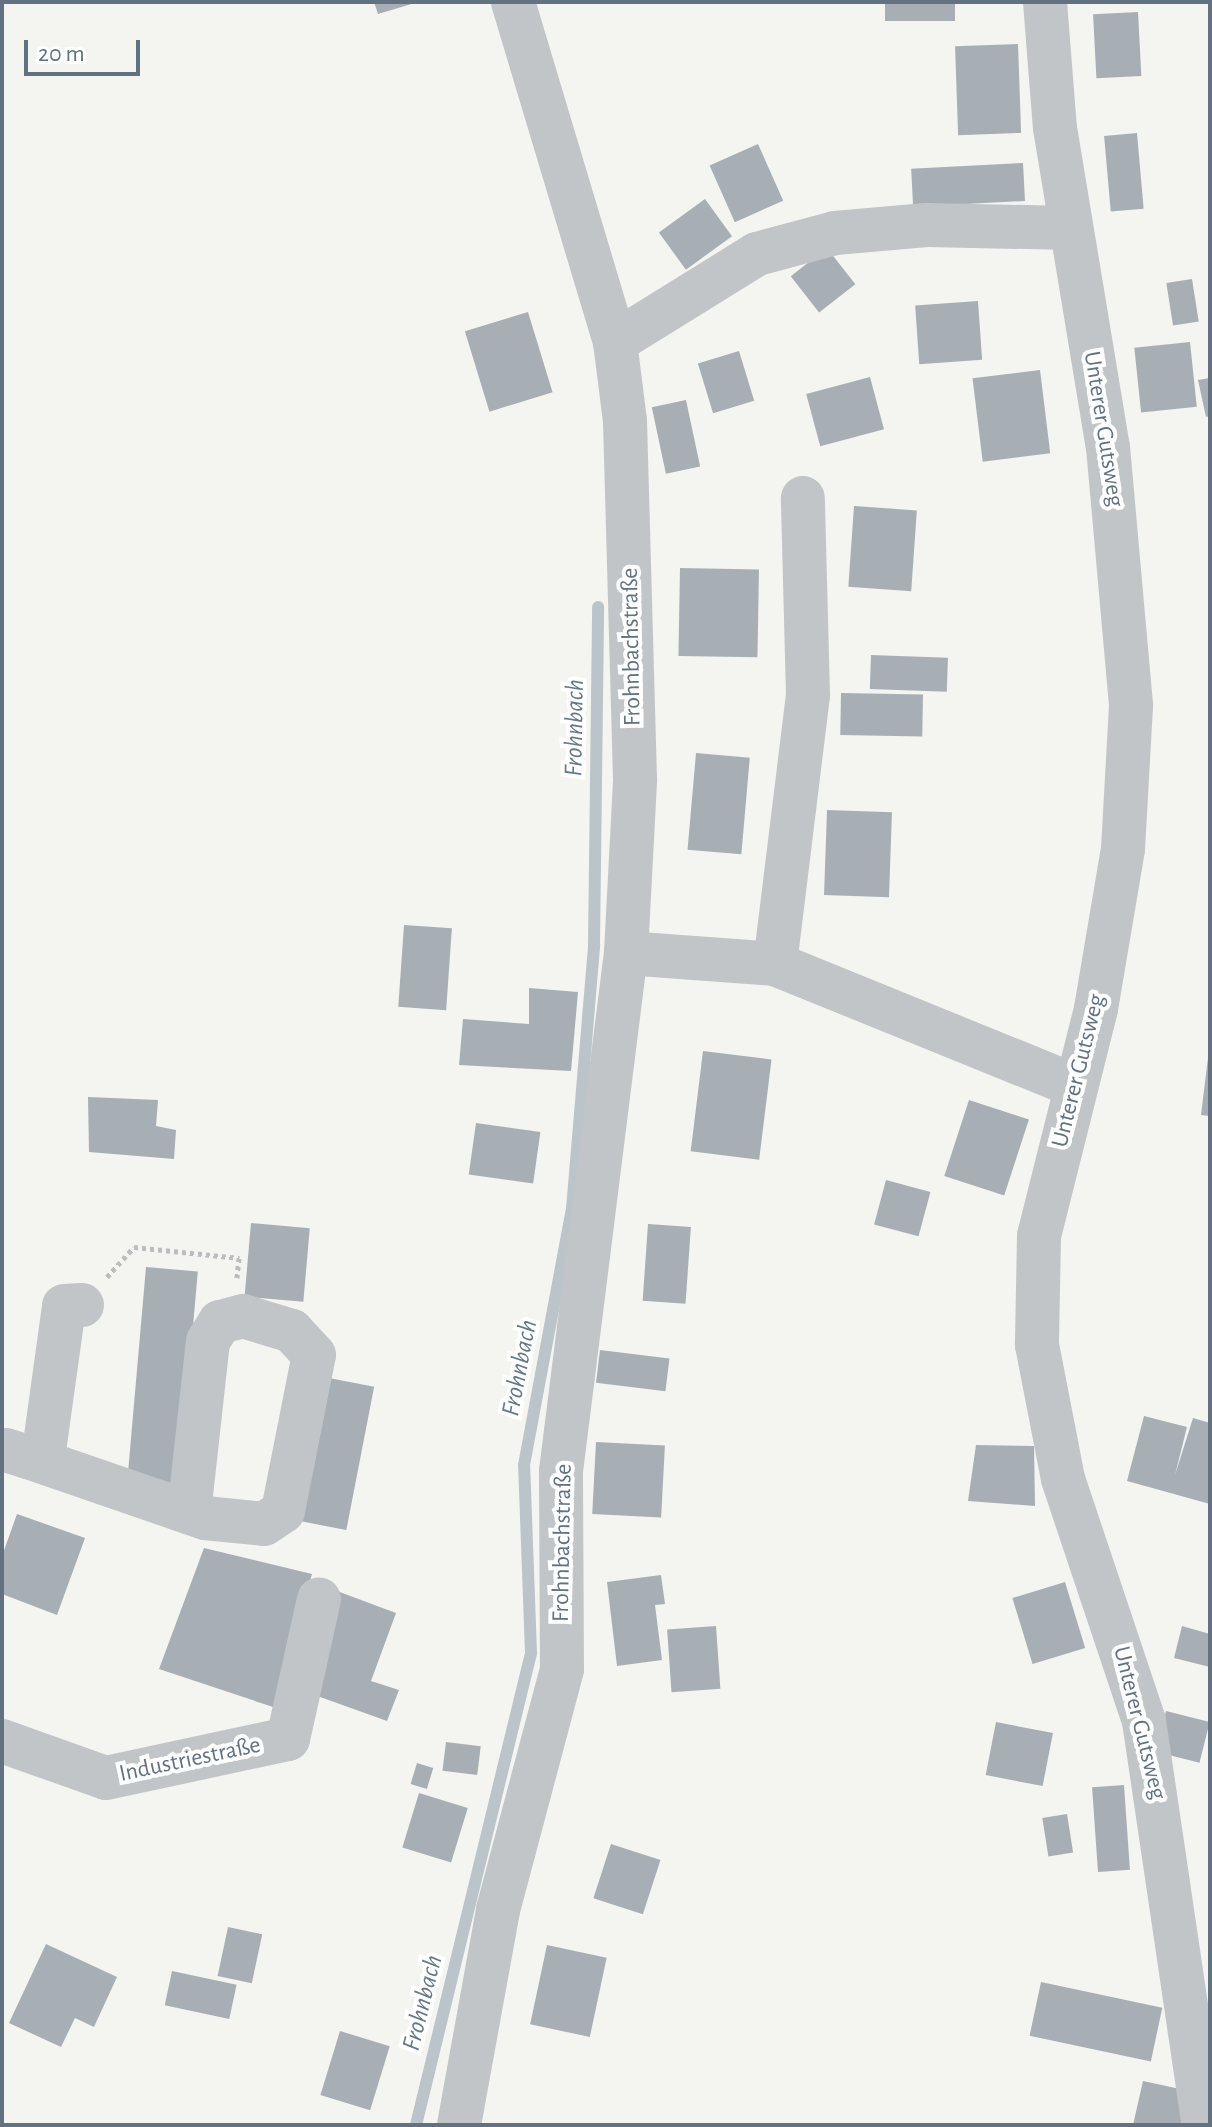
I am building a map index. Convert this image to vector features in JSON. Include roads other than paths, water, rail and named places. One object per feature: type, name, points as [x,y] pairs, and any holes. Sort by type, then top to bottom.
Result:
[{"type":"street","name":"Frohnbachstraße","points":[[459,2125],[498,1910],[562,1669],[561,1471],[626,953],[635,779],[632,580],[615,342],[513,2]]},
{"type":"street","name":"Unterer Gutsweg","points":[[1045,2],[1070,228],[1108,447],[1131,706],[1123,849],[1096,1009],[1039,1236],[1037,1345],[1063,1479],[1144,1721],[1204,2125]]},
{"type":"street","points":[[615,342],[757,254],[835,233],[927,225],[1070,228]]},
{"type":"street","points":[[775,964],[808,695],[803,498]]},
{"type":"street","points":[[626,953],[775,964],[1075,1086]]},
{"type":"street","points":[[15,1453],[37,1457],[47,1440],[64,1306],[82,1305]]},
{"type":"street","points":[[15,1453],[189,1512],[264,1524],[283,1511],[314,1355],[292,1331],[234,1319],[220,1322],[208,1341],[189,1512]]},
{"type":"street","name":"Industriestraße","points":[[2,1741],[106,1778],[288,1739],[319,1599]]},
{"type":"waterway","name":"Frohnbach","points":[[416,2125],[531,1653],[524,1465],[572,1209],[594,945],[598,607]]}]
